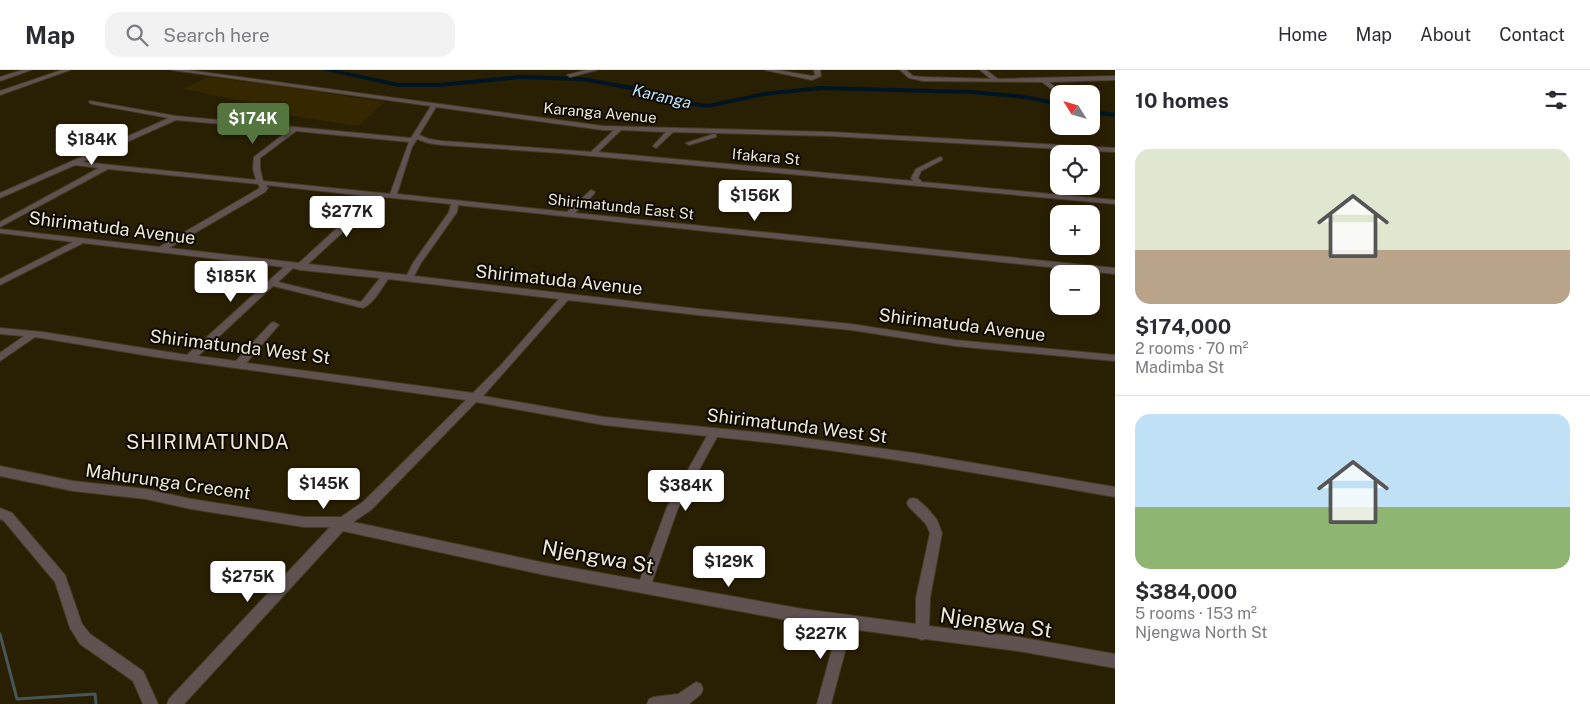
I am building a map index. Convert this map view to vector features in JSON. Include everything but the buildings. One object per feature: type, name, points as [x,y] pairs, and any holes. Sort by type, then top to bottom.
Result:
[{"type":"street","points":[[0,79],[28,70]]},
{"type":"street","points":[[0,87],[49,70]]},
{"type":"street","points":[[0,93],[66,70]]},
{"type":"street","name":"Karanga Avenue","points":[[175,70],[618,130],[830,134],[1115,150]]},
{"type":"street","points":[[570,75],[594,70]]},
{"type":"street","points":[[768,70],[812,78],[818,76],[817,70]]},
{"type":"street","points":[[903,70],[911,77],[923,79],[1043,80],[1115,78]]},
{"type":"street","points":[[982,70],[996,80]]},
{"type":"street","points":[[1072,74],[1079,78]]},
{"type":"street","points":[[1043,80],[1050,85]]},
{"type":"street","name":"Ifakara St","points":[[92,102],[176,118],[1115,202]]},
{"type":"street","points":[[393,195],[403,160],[434,106]]},
{"type":"street","points":[[0,196],[176,118]]},
{"type":"street","points":[[160,250],[262,190],[264,188],[260,183],[255,162],[257,157],[295,129]]},
{"type":"street","points":[[591,154],[618,130]]},
{"type":"street","points":[[656,146],[670,131]]},
{"type":"street","points":[[689,143],[722,133]]},
{"type":"street","points":[[921,185],[914,178],[918,170],[940,158]]},
{"type":"street","name":"Shirimatunda East St","points":[[72,163],[1115,271]]},
{"type":"street","points":[[0,225],[106,167]]},
{"type":"street","points":[[568,215],[591,192]]},
{"type":"street","points":[[300,267],[344,226],[383,195]]},
{"type":"street","points":[[409,279],[417,263],[453,212],[455,202]]},
{"type":"street","name":"Shirimatuda Avenue","points":[[0,232],[698,312],[842,326],[955,342],[1115,358]]},
{"type":"street","points":[[0,282],[82,241]]},
{"type":"street","points":[[190,358],[290,266]]},
{"type":"street","points":[[270,283],[363,306],[386,276]]},
{"type":"street","points":[[174,704],[342,524],[385,489],[475,397],[566,296]]},
{"type":"street","points":[[238,365],[274,325]]},
{"type":"street","name":"Shirimatunda West St","points":[[0,331],[475,397],[604,422],[773,438],[914,458],[1115,492]]},
{"type":"street","points":[[0,358],[32,335]]},
{"type":"street","points":[[644,586],[673,507],[714,433]]},
{"type":"street","name":"Mahurunga Crecent","points":[[0,471],[73,486],[146,494],[191,504],[304,522],[342,524]]},
{"type":"street","points":[[913,503],[929,519],[936,533],[923,598],[922,633]]},
{"type":"street","points":[[0,513],[8,517],[20,529],[60,579],[77,628],[85,639],[138,676],[151,704]]},
{"type":"street","name":"Njengwa St","points":[[342,524],[545,569],[846,623],[1018,644],[1115,661]]},
{"type":"street","points":[[824,704],[846,623]]},
{"type":"street","points":[[654,704],[681,700],[696,689]]},
{"type":"shaded area","points":[[208,77],[385,102],[358,126],[274,113],[277,108],[183,89]]},
{"type":"waterway","name":"Karanga","points":[[326,70],[399,85],[439,85],[520,77],[583,79],[638,89],[673,101],[708,106],[764,94],[821,88],[971,92],[1026,97],[1050,102]]},
{"type":"waterway","name":"Karanga","points":[[1100,112],[1115,115]]},
{"type":"waterway","points":[[0,634],[17,699],[95,694],[96,704]]},
{"type":"district","name":"SHIRIMATUNDA","points":[[208,442]]}]
